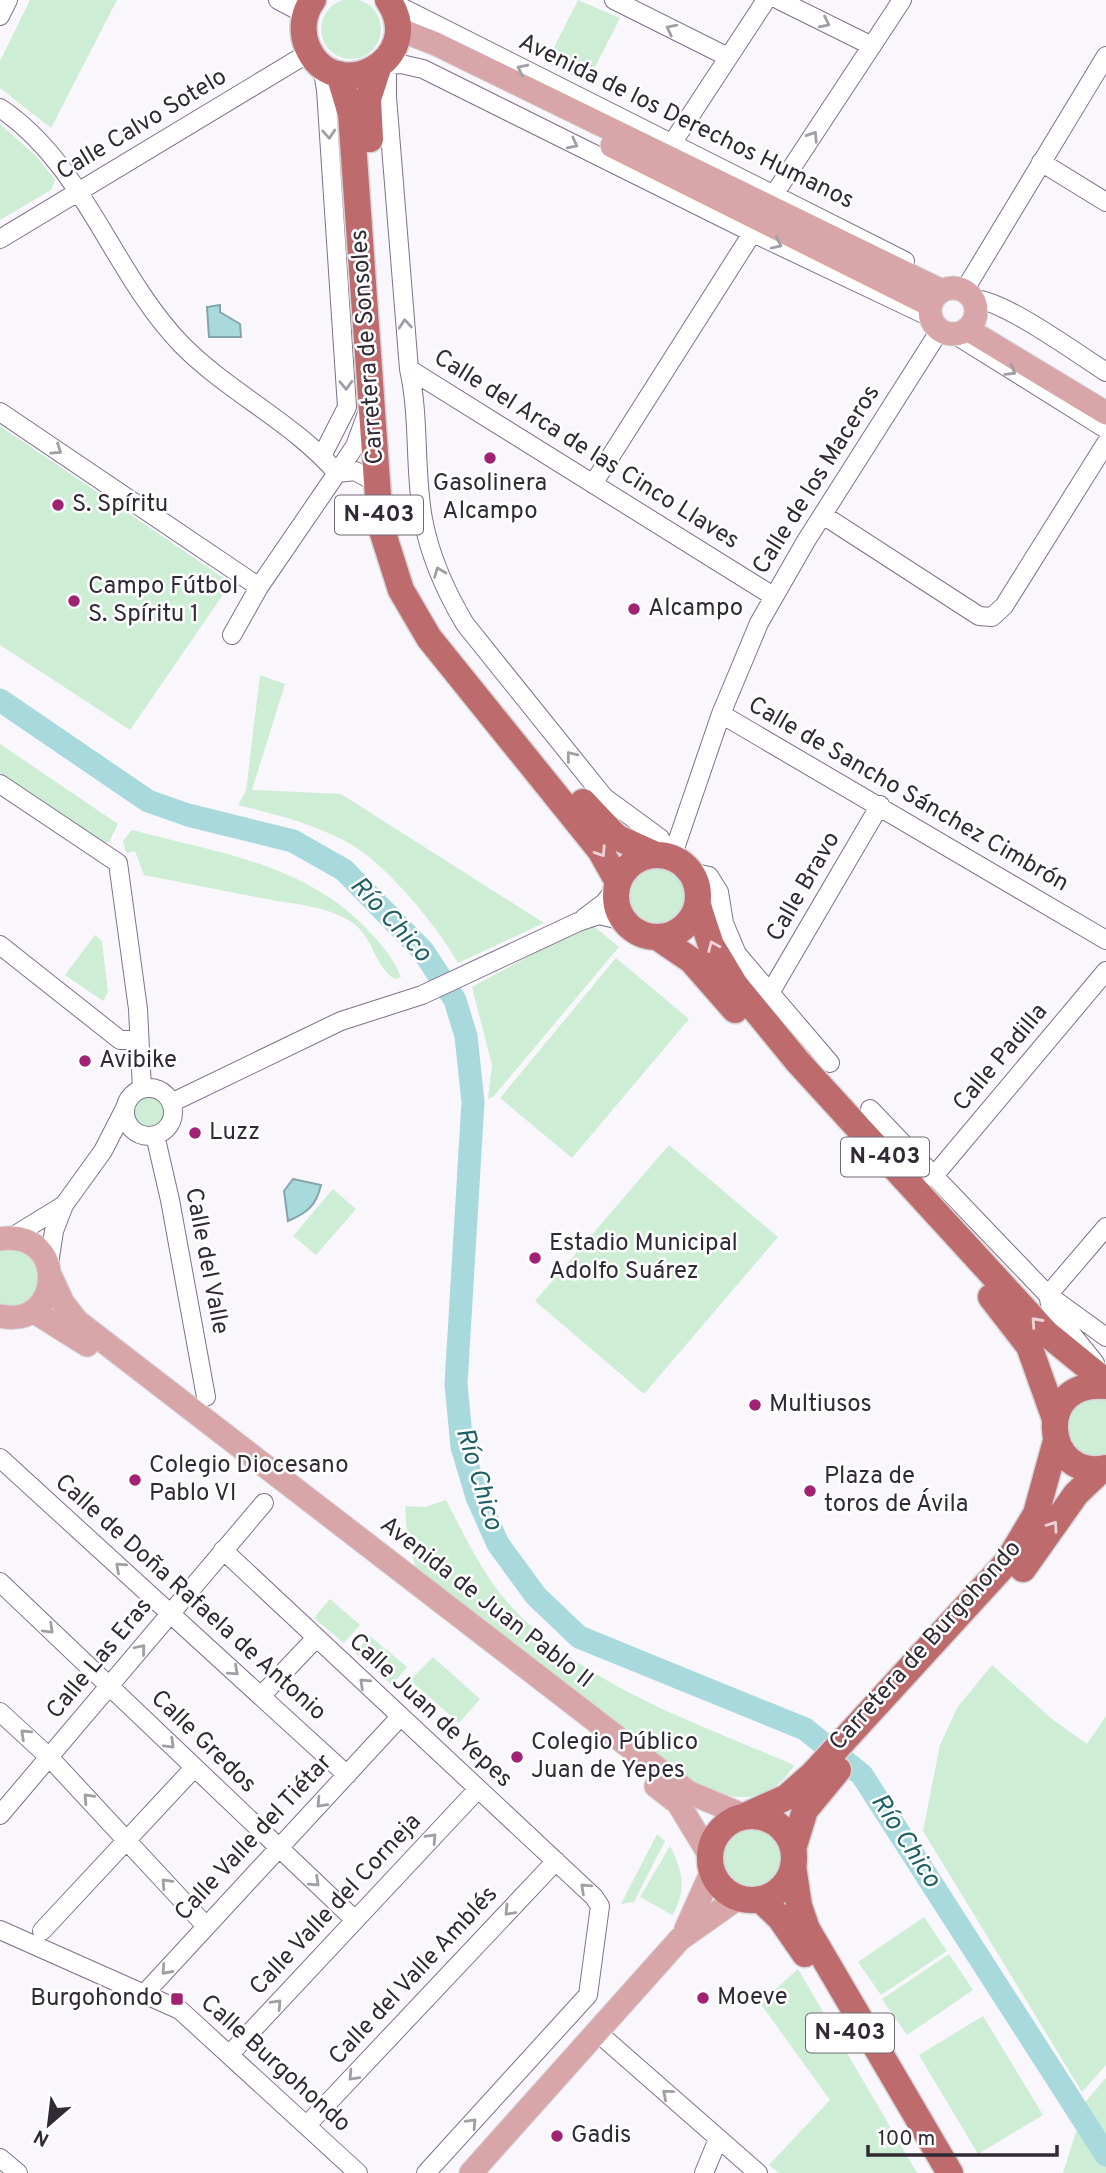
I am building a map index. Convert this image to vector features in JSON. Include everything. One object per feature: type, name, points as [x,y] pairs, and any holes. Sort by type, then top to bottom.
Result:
[{"type":"highway","name":"N-403","points":[[307,5],[304,40],[323,64]]},
{"type":"highway","points":[[323,64],[353,76],[392,39]]},
{"type":"highway","name":"Carretera de Sonsoles","points":[[392,39],[368,99],[368,113],[397,521],[408,561],[416,583],[443,630],[595,816],[616,837],[671,860]]},
{"type":"highway","name":"Carretera de Sonsoles","points":[[323,64],[351,114],[380,524],[401,590],[429,638],[600,850],[617,885]]},
{"type":"highway","points":[[617,885],[626,868],[638,859],[671,860]]},
{"type":"highway","name":"N-403","points":[[671,860],[697,884],[698,906],[711,945],[734,985],[798,1062],[1046,1334],[1106,1383]]},
{"type":"highway","name":"N-403","points":[[617,885],[617,905],[624,921],[640,934],[657,937],[691,960],[785,1071],[998,1305],[1029,1346],[1063,1453],[1074,1463],[1087,1468],[1104,1468]]},
{"type":"highway","points":[[657,937],[683,929],[698,906]]},
{"type":"highway","points":[[1055,1430],[1068,1396],[1080,1388],[1106,1383]]},
{"type":"highway","name":"Carretera de Burgohondo","points":[[793,1858],[805,1810],[819,1779],[1008,1561],[1036,1514],[1055,1430]]},
{"type":"highway","name":"Carretera de Burgohondo","points":[[858,1735],[1026,1567],[1076,1494],[1104,1468]]},
{"type":"highway","name":"Carretera de Burgohondo","points":[[746,1816],[819,1779]]},
{"type":"highway","name":"N-403","points":[[746,1816],[771,1820],[781,1827],[793,1858],[799,1906],[807,1929],[950,2173]]},
{"type":"highway","points":[[710,1863],[713,1840],[721,1829],[746,1816]]},
{"type":"highway","name":"N-403","points":[[749,1898],[782,1888],[793,1858]]},
{"type":"highway","name":"N-403","points":[[710,1863],[727,1892],[749,1898],[794,1936],[932,2173]]},
{"type":"main road","name":"Avenida de los Derechos Humanos","points":[[392,39],[430,55],[757,227],[953,310],[1106,413]]},
{"type":"main road","name":"Avenida de los Derechos Humanos","points":[[392,39],[448,50],[953,310],[1106,397]]},
{"type":"main road","name":"Avenida de Juan Pablo II","points":[[6,1238],[27,1241],[40,1251],[63,1303],[77,1321],[688,1792],[746,1816]]},
{"type":"main road","points":[[3,1318],[33,1311],[43,1301],[50,1270]]},
{"type":"main road","name":"Avenida de Juan Pablo II","points":[[33,1311],[69,1332],[678,1802],[710,1863]]},
{"type":"main road","points":[[461,2173],[476,2166],[680,1939],[699,1905],[710,1863]]},
{"type":"main road","points":[[680,1939],[749,1898]]},
{"type":"street","points":[[0,16],[8,0]]},
{"type":"street","points":[[278,0],[307,5]]},
{"type":"street","points":[[614,0],[728,57]]},
{"type":"street","points":[[671,145],[766,0]]},
{"type":"street","points":[[779,0],[872,46]]},
{"type":"street","points":[[775,193],[902,0]]},
{"type":"street","name":"Carretera de Sonsoles","points":[[392,39],[409,369],[414,391],[423,519],[449,596],[466,624],[604,797],[660,838],[671,860]]},
{"type":"street","name":"Avenida de los Derechos Humanos","points":[[392,39],[671,145],[775,193],[953,310],[1106,429]]},
{"type":"street","name":"Calle de los Maceros","points":[[671,860],[721,714],[773,596],[953,310],[1106,56]]},
{"type":"street","name":"Calle Calvo Sotelo","points":[[0,239],[77,192],[323,64]]},
{"type":"street","name":"Carretera de Sonsoles","points":[[322,456],[347,407],[323,64]]},
{"type":"street","points":[[0,108],[19,120],[52,153],[134,286],[180,343],[226,384],[322,456],[337,473]]},
{"type":"street","points":[[1041,162],[1106,202]]},
{"type":"street","points":[[593,484],[757,227]]},
{"type":"street","name":"Avenida de los Derechos Humanos","points":[[953,310],[984,298],[1106,372]]},
{"type":"street","name":"Calle del Arca de las Cinco Llaves","points":[[409,369],[773,596]]},
{"type":"street","points":[[232,635],[259,587],[355,446],[372,398]]},
{"type":"street","points":[[0,412],[259,587]]},
{"type":"street","points":[[823,515],[979,616],[992,617],[1004,606],[1106,443]]},
{"type":"street","points":[[337,473],[355,471],[377,483]]},
{"type":"street","name":"Calle de Sancho Sánchez Cimbrón","points":[[721,714],[1106,940]]},
{"type":"street","points":[[0,784],[118,863],[139,1040],[142,1088]]},
{"type":"street","name":"Calle Bravo","points":[[771,993],[880,805]]},
{"type":"street","points":[[671,860],[709,876],[719,892],[724,923],[737,954],[830,1063]]},
{"type":"street","points":[[578,922],[604,904],[617,885]]},
{"type":"street","points":[[171,1103],[341,1021],[422,995],[578,922],[599,915],[624,921]]},
{"type":"street","points":[[0,946],[120,1040],[139,1040]]},
{"type":"street","name":"Calle Padilla","points":[[933,1177],[1106,971]]},
{"type":"street","points":[[50,1270],[54,1231],[64,1205],[103,1151],[130,1096],[142,1088],[156,1088],[171,1103],[171,1122],[155,1135],[135,1132],[103,1151]]},
{"type":"street","points":[[125,1108],[127,1122],[135,1132]]},
{"type":"street","points":[[870,1109],[1048,1295],[1106,1337]]},
{"type":"street","name":"Calle del Valle","points":[[155,1135],[170,1200],[206,1397]]},
{"type":"street","points":[[6,1238],[64,1205]]},
{"type":"street","points":[[1048,1295],[1106,1227]]},
{"type":"street","points":[[1048,1295],[1051,1308],[1087,1352],[1106,1383]]},
{"type":"street","name":"Calle de Doña Rafaela de Antonio","points":[[0,1458],[347,1775]]},
{"type":"street","name":"Calle Las Eras","points":[[0,1815],[264,1503]]},
{"type":"street","name":"Calle Juan de Yepes","points":[[223,1550],[556,1861],[600,1906],[591,1987],[584,2002],[426,2173]]},
{"type":"street","name":"Calle Gredos","points":[[0,1581],[355,1920]]},
{"type":"street","points":[[261,1696],[316,1638]]},
{"type":"street","points":[[0,1712],[49,1757],[206,1926]]},
{"type":"street","name":"Calle Valle del Tiétar","points":[[145,1993],[400,1717]]},
{"type":"street","points":[[42,1931],[194,1768]]},
{"type":"street","points":[[0,1787],[16,1796]]},
{"type":"street","name":"Calle Valle del Corneja","points":[[230,2054],[478,1789]]},
{"type":"street","name":"Calle del Valle Amblés","points":[[307,2125],[556,1861]]},
{"type":"street","name":"Calle Burgohondo","points":[[0,1930],[180,2010],[358,2173]]},
{"type":"street","points":[[597,2032],[758,2173]]},
{"type":"street","points":[[704,2173],[718,2139]]},
{"type":"street","points":[[0,2158],[18,2173]]},
{"type":"green space","points":[[345,-1],[357,-1],[376,12],[381,29],[379,41],[368,54],[357,59],[345,59],[326,46],[321,35],[321,23],[334,4]]},
{"type":"green space","points":[[30,0],[117,0],[51,128],[0,88],[0,61]]},
{"type":"green space","points":[[578,0],[620,18],[587,83],[546,63]]},
{"type":"green space","points":[[0,124],[36,156],[55,180],[51,190],[0,220]]},
{"type":"green space","name":"S. Spíritu","points":[[0,426],[231,583],[130,730],[0,645]]},
{"type":"green space","points":[[260,675],[285,684],[252,790],[341,794],[544,923],[458,963],[408,895],[360,850],[306,824],[238,805],[246,791]]},
{"type":"green space","points":[[0,744],[118,824],[109,842],[105,843],[0,773]]},
{"type":"green space","points":[[132,830],[225,853],[285,874],[313,888],[364,926],[390,956],[401,977],[395,979],[382,967],[358,928],[331,912],[144,875],[135,851],[126,853],[123,841]]},
{"type":"green space","points":[[652,866],[664,866],[680,874],[686,884],[686,908],[680,918],[664,926],[652,926],[636,918],[628,902],[628,890],[636,874]]},
{"type":"green space","points":[[590,923],[619,947],[493,1097],[488,1099],[492,1065],[472,987]]},
{"type":"green space","points":[[95,935],[102,941],[108,992],[103,1001],[65,975]]},
{"type":"green space","points":[[616,958],[689,1019],[572,1158],[500,1098]]},
{"type":"green space","points":[[150,1096],[161,1101],[166,1112],[161,1123],[150,1128],[139,1123],[134,1112],[139,1101]]},
{"type":"green space","points":[[669,1145],[778,1237],[644,1394],[535,1301]]},
{"type":"green space","points":[[333,1189],[356,1209],[316,1255],[293,1236]]},
{"type":"green space","points":[[0,1247],[21,1247],[43,1270],[35,1301],[0,1309]]},
{"type":"green space","points":[[1106,1396],[1106,1457],[1095,1459],[1071,1447],[1065,1421],[1079,1400]]},
{"type":"green space","points":[[446,1500],[490,1580],[538,1633],[571,1658],[642,1699],[794,1765],[785,1778],[764,1793],[752,1796],[727,1795],[701,1785],[698,1790],[418,1575],[407,1537],[405,1506],[425,1507]]},
{"type":"green space","points":[[330,1599],[360,1625],[344,1643],[314,1618]]},
{"type":"green space","points":[[370,1636],[407,1667],[392,1685],[355,1653]]},
{"type":"green space","points":[[433,1657],[480,1699],[459,1723],[410,1680]]},
{"type":"green space","points":[[992,1665],[1052,1719],[1087,1744],[1106,1716],[1106,2065],[1082,2092],[923,1831],[940,1745],[957,1708]]},
{"type":"green space","points":[[752,1825],[765,1828],[775,1835],[782,1845],[785,1858],[782,1871],[775,1881],[765,1888],[752,1891],[739,1888],[729,1881],[722,1871],[719,1858],[722,1845],[729,1835],[739,1828]]},
{"type":"green space","points":[[657,1834],[665,1841],[634,1902],[621,1904]]},
{"type":"green space","points":[[670,1846],[682,1881],[680,1898],[672,1915],[640,1897]]},
{"type":"green space","points":[[924,1917],[947,1951],[881,1995],[858,1962]]},
{"type":"green space","points":[[949,1954],[973,1990],[907,2035],[882,1999]]},
{"type":"green space","points":[[798,1969],[917,2173],[779,2173],[769,2165],[830,2100],[760,2003]]},
{"type":"green space","points":[[983,2016],[1043,2115],[978,2154],[919,2055]]},
{"type":"green space","points":[[1106,2078],[1106,2173],[1063,2173],[1086,2101]]},
{"type":"water","points":[[220,305],[220,312],[240,324],[241,337],[209,337],[207,307]]},
{"type":"water","points":[[293,1179],[321,1185],[310,1208],[288,1221],[284,1191]]},
{"type":"waterway","name":"Río Chico","points":[[0,700],[148,801],[188,815],[293,841],[344,870],[423,951],[455,1000],[466,1036],[473,1102],[456,1384],[462,1447],[477,1497],[498,1544],[536,1596],[579,1637],[805,1729],[862,1775],[1106,2155]]},
{"type":"place","name":"Gasolinera Alcampo","points":[[490,458]]},
{"type":"place","name":"S. Spíritu","points":[[58,505]]},
{"type":"place","name":"Campo Fútbol S. Spíritu 1","points":[[74,601]]},
{"type":"place","name":"Alcampo","points":[[634,609]]},
{"type":"place","name":"Avibike","points":[[85,1061]]},
{"type":"place","name":"Luzz","points":[[195,1133]]},
{"type":"place","name":"Estadio Municipal Adolfo Suárez","points":[[535,1258]]},
{"type":"place","name":"Multiusos","points":[[755,1405]]},
{"type":"place","name":"Colegio Diocesano Pablo VI","points":[[135,1480]]},
{"type":"place","name":"Plaza de toros de Ávila","points":[[810,1491]]},
{"type":"place","name":"Colegio Público Juan de Yepes","points":[[517,1757]]},
{"type":"place","name":"Moeve","points":[[703,1998]]},
{"type":"place","name":"Burgohondo","points":[[177,1999]]},
{"type":"place","name":"Gadis","points":[[557,2136]]}]
